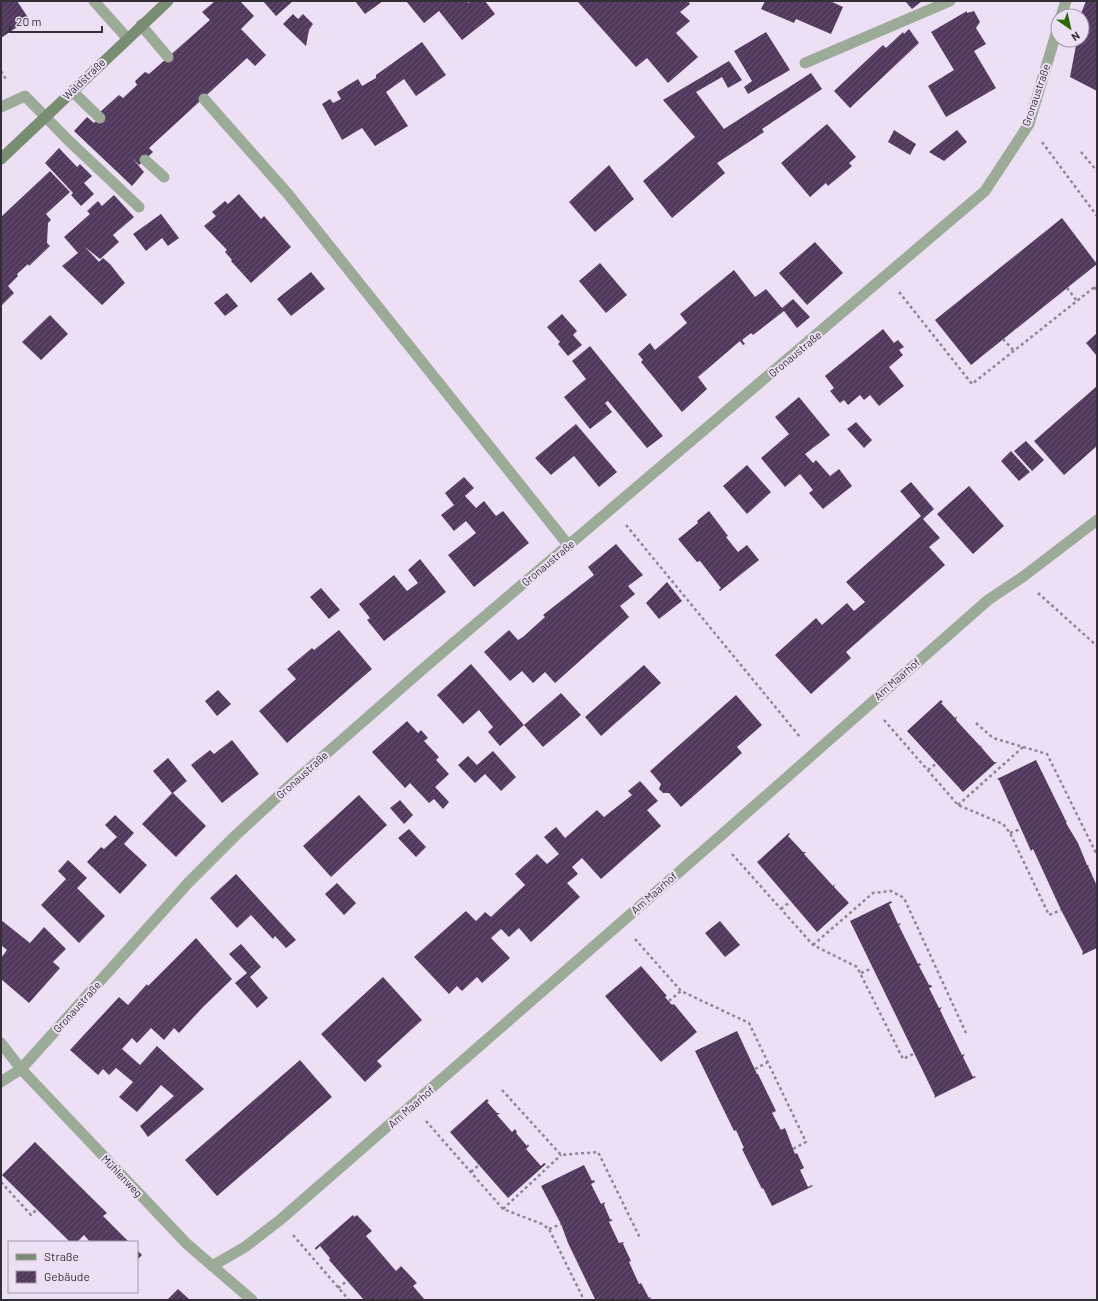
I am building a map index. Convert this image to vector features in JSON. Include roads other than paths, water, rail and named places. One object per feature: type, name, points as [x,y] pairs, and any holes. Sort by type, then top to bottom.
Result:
[{"type":"main road","name":"Waldstraße","points":[[1,159],[127,38],[168,1]]},
{"type":"street","points":[[94,1],[127,38]]},
{"type":"street","points":[[805,63],[950,1]]},
{"type":"street","points":[[141,25],[168,57]]},
{"type":"street","name":"Gronaustraße","points":[[1,1082],[21,1069],[189,882],[236,835],[424,668],[985,191],[1029,124],[1052,48]]},
{"type":"street","points":[[72,91],[100,118]]},
{"type":"street","points":[[1,107],[25,96],[139,207]]},
{"type":"street","points":[[204,99],[293,200],[569,546]]},
{"type":"street","points":[[145,160],[164,177]]},
{"type":"street","name":"Am Maarhof","points":[[212,1266],[245,1247],[280,1220],[988,600],[1024,576],[1097,520]]},
{"type":"street","name":"Mühlenweg","points":[[1,1043],[21,1069],[187,1244],[252,1300]]}]
